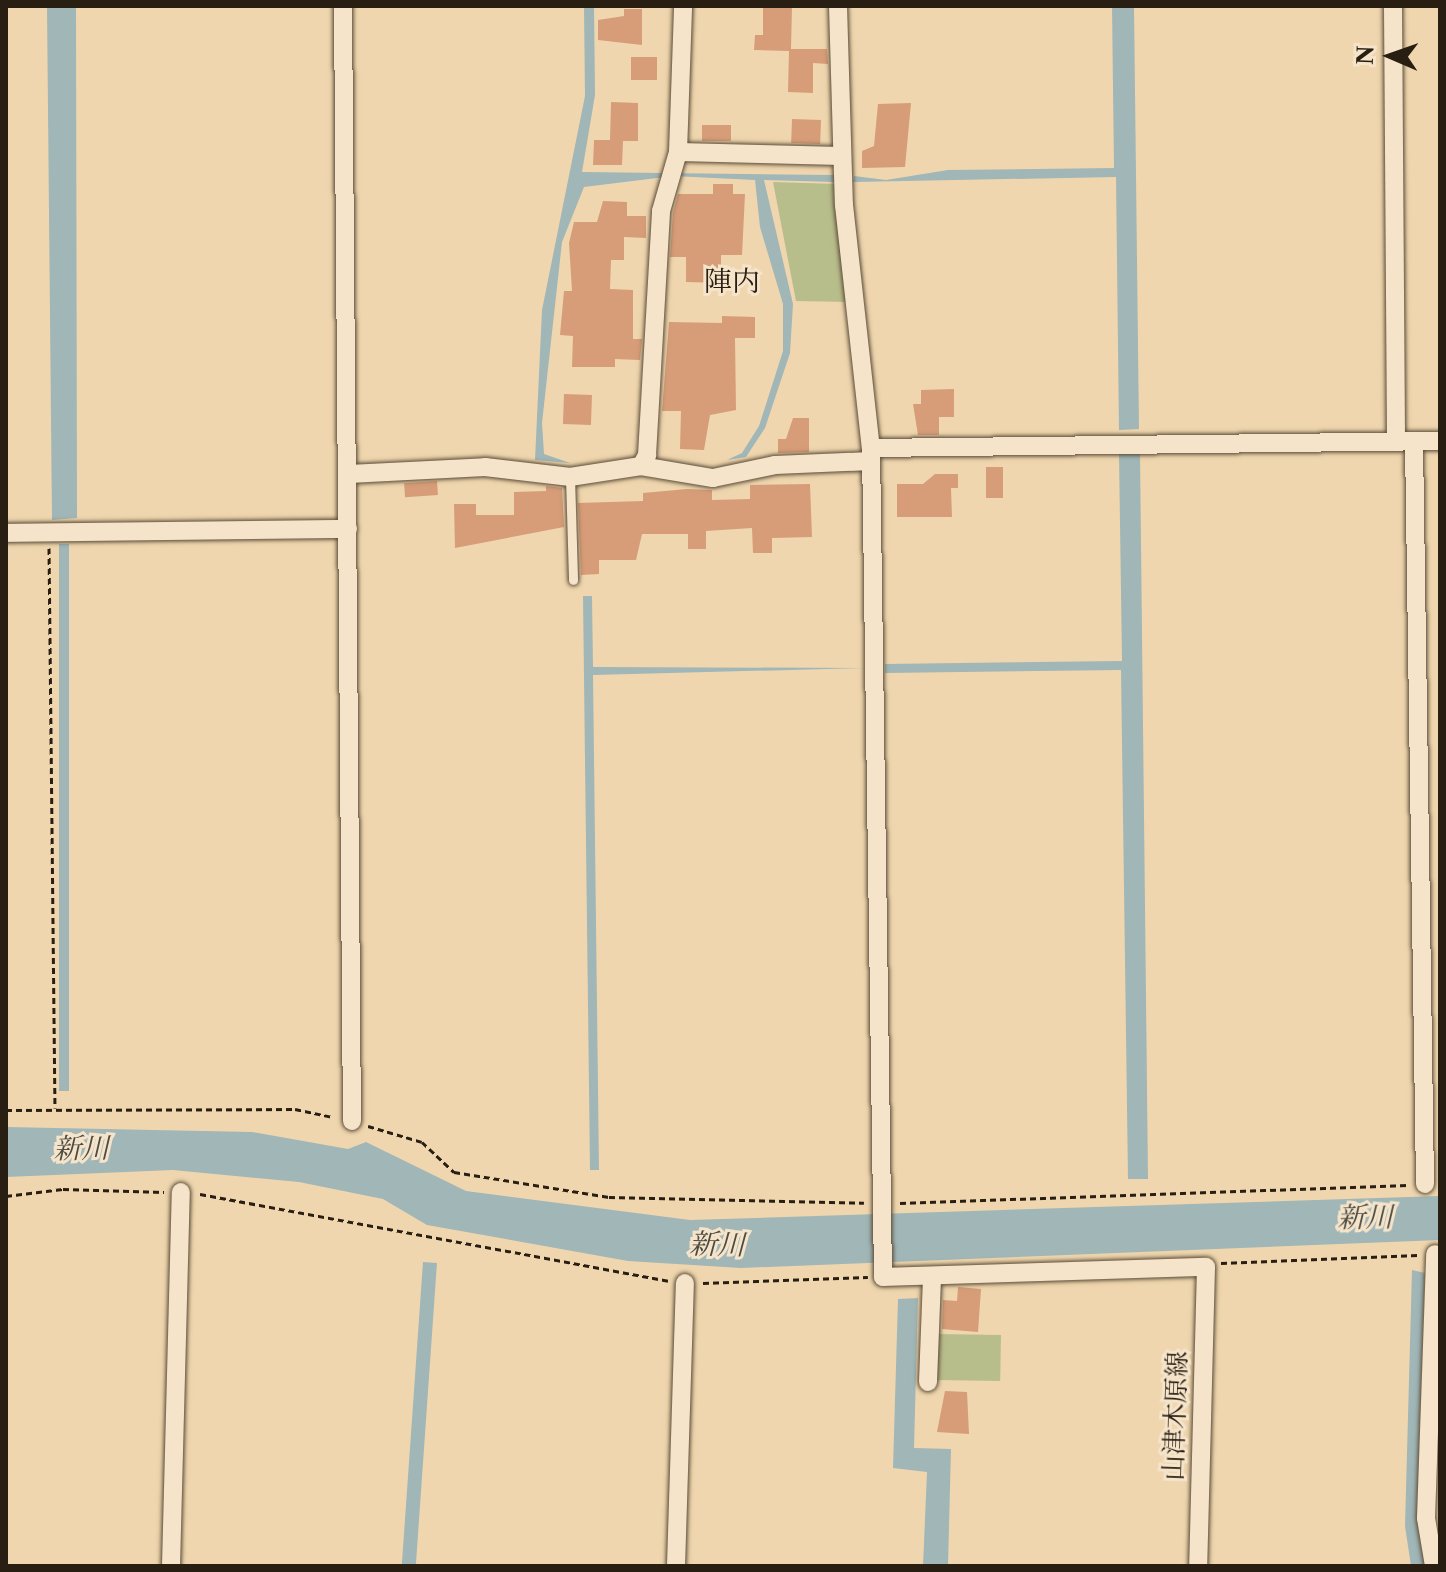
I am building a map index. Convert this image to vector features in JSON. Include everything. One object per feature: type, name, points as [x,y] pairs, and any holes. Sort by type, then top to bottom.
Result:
[{"type":"street","points":[[343,6],[352,1121]]},
{"type":"street","points":[[641,466],[647,455],[661,211],[675,166],[683,6]]},
{"type":"street","points":[[838,6],[842,156],[871,455],[883,1272],[932,1277],[1206,1267]]},
{"type":"street","points":[[1393,6],[1425,1184]]},
{"type":"street","points":[[675,166],[842,156]]},
{"type":"street","points":[[349,474],[485,467],[570,477],[641,466],[713,478],[775,465],[871,455],[1138,444],[1440,441]]},
{"type":"street","points":[[6,533],[348,529]]},
{"type":"street","points":[[171,1566],[181,1192]]},
{"type":"street","points":[[1434,1566],[1435,1254]]},
{"type":"street","name":"山津木原線","points":[[1198,1566],[1206,1267]]},
{"type":"street","points":[[928,1382],[932,1277]]},
{"type":"street","points":[[676,1566],[685,1283]]},
{"type":"lane","points":[[570,477],[573,580]]},
{"type":"path","points":[[49,532],[55,1108]]},
{"type":"path","points":[[6,1110],[295,1109],[352,1121],[422,1142],[454,1172],[609,1197],[882,1208],[1425,1184]]},
{"type":"path","points":[[6,1196],[63,1189],[181,1192],[685,1283],[883,1272]]},
{"type":"path","points":[[1206,1267],[1435,1254]]},
{"type":"green space","points":[[773,182],[837,184],[849,302],[796,301]]},
{"type":"green space","points":[[937,1334],[1001,1335],[1000,1381],[936,1380]]},
{"type":"water","points":[[47,6],[76,6],[77,518],[52,520]]},
{"type":"water","points":[[584,6],[594,6],[595,95],[582,172],[834,175],[835,182],[764,180],[793,304],[790,353],[765,428],[746,457],[727,460],[742,453],[759,426],[783,351],[783,304],[760,227],[755,180],[673,176],[584,187],[562,242],[542,423],[544,454],[570,463],[535,460],[542,310],[585,96]]},
{"type":"water","points":[[1112,6],[1134,6],[1139,429],[1119,430],[1116,177],[853,182],[854,176],[886,180],[948,170],[1114,168]]},
{"type":"water","points":[[1140,453],[1148,1179],[1128,1179],[1121,670],[885,673],[885,664],[1122,661],[1119,454]]},
{"type":"water","points":[[59,544],[69,544],[69,1091],[59,1091]]},
{"type":"water","points":[[583,596],[592,596],[593,667],[864,668],[593,675],[599,1170],[590,1170]]},
{"type":"water","name":"新川","points":[[6,1127],[252,1132],[348,1149],[366,1142],[466,1191],[690,1220],[1440,1196],[1440,1240],[741,1268],[628,1261],[427,1225],[383,1199],[299,1182],[173,1170],[6,1177]]},
{"type":"water","points":[[423,1262],[437,1263],[416,1566],[402,1565]]},
{"type":"water","points":[[1412,1270],[1425,1273],[1417,1511],[1426,1566],[1411,1566],[1405,1526]]},
{"type":"water","points":[[918,1298],[914,1448],[951,1449],[948,1566],[923,1566],[927,1472],[893,1468],[898,1299]]},
{"type":"building","points":[[763,6],[792,6],[791,49],[827,49],[828,64],[813,63],[813,93],[788,92],[789,51],[754,50],[755,35],[763,35]]},
{"type":"building","points":[[624,9],[642,9],[642,45],[598,40],[598,20],[624,16]]},
{"type":"building","points":[[631,57],[657,57],[657,80],[631,80]]},
{"type":"building","points":[[611,102],[638,103],[638,141],[623,141],[622,165],[593,165],[594,140],[610,140]]},
{"type":"building","points":[[911,103],[905,167],[862,168],[862,151],[874,146],[878,104]]},
{"type":"building","points":[[792,119],[821,120],[820,144],[791,143]]},
{"type":"building","points":[[702,125],[731,125],[731,141],[702,141]]},
{"type":"building","points":[[713,184],[733,184],[733,194],[745,194],[742,255],[721,255],[721,283],[686,282],[686,257],[670,257],[673,213],[678,194],[713,194]]},
{"type":"building","points":[[603,201],[627,202],[627,216],[646,216],[646,238],[624,237],[624,260],[611,260],[610,289],[633,290],[633,339],[642,339],[640,360],[615,359],[615,367],[572,367],[573,336],[560,335],[564,291],[572,291],[569,243],[574,222],[597,222]]},
{"type":"building","points":[[722,316],[755,317],[755,338],[735,338],[736,410],[710,415],[704,450],[680,449],[681,411],[662,411],[669,322],[722,323]]},
{"type":"building","points":[[954,389],[954,417],[939,417],[939,435],[918,435],[913,404],[921,404],[921,390]]},
{"type":"building","points":[[564,394],[592,395],[591,425],[563,424]]},
{"type":"building","points":[[793,418],[809,418],[809,452],[778,453],[778,439],[786,439]]},
{"type":"building","points":[[986,467],[1003,467],[1003,498],[986,498]]},
{"type":"building","points":[[935,474],[958,474],[958,488],[951,488],[952,517],[897,517],[897,484],[923,484]]},
{"type":"building","points":[[437,481],[438,495],[405,497],[404,483]]},
{"type":"building","points":[[810,484],[812,537],[772,538],[772,553],[753,553],[752,528],[706,531],[706,549],[688,549],[688,534],[642,534],[636,560],[599,560],[599,574],[581,575],[578,503],[643,501],[643,493],[687,489],[712,490],[712,500],[750,499],[750,485]]},
{"type":"building","points":[[546,486],[562,488],[564,527],[455,548],[454,504],[476,504],[476,515],[514,515],[514,492],[546,491]]},
{"type":"building","points":[[958,1287],[981,1289],[978,1332],[942,1329],[943,1300],[957,1301]]},
{"type":"building","points":[[945,1391],[967,1392],[969,1434],[937,1432]]},
{"type":"district","name":"陣内","points":[[732,281]]}]
